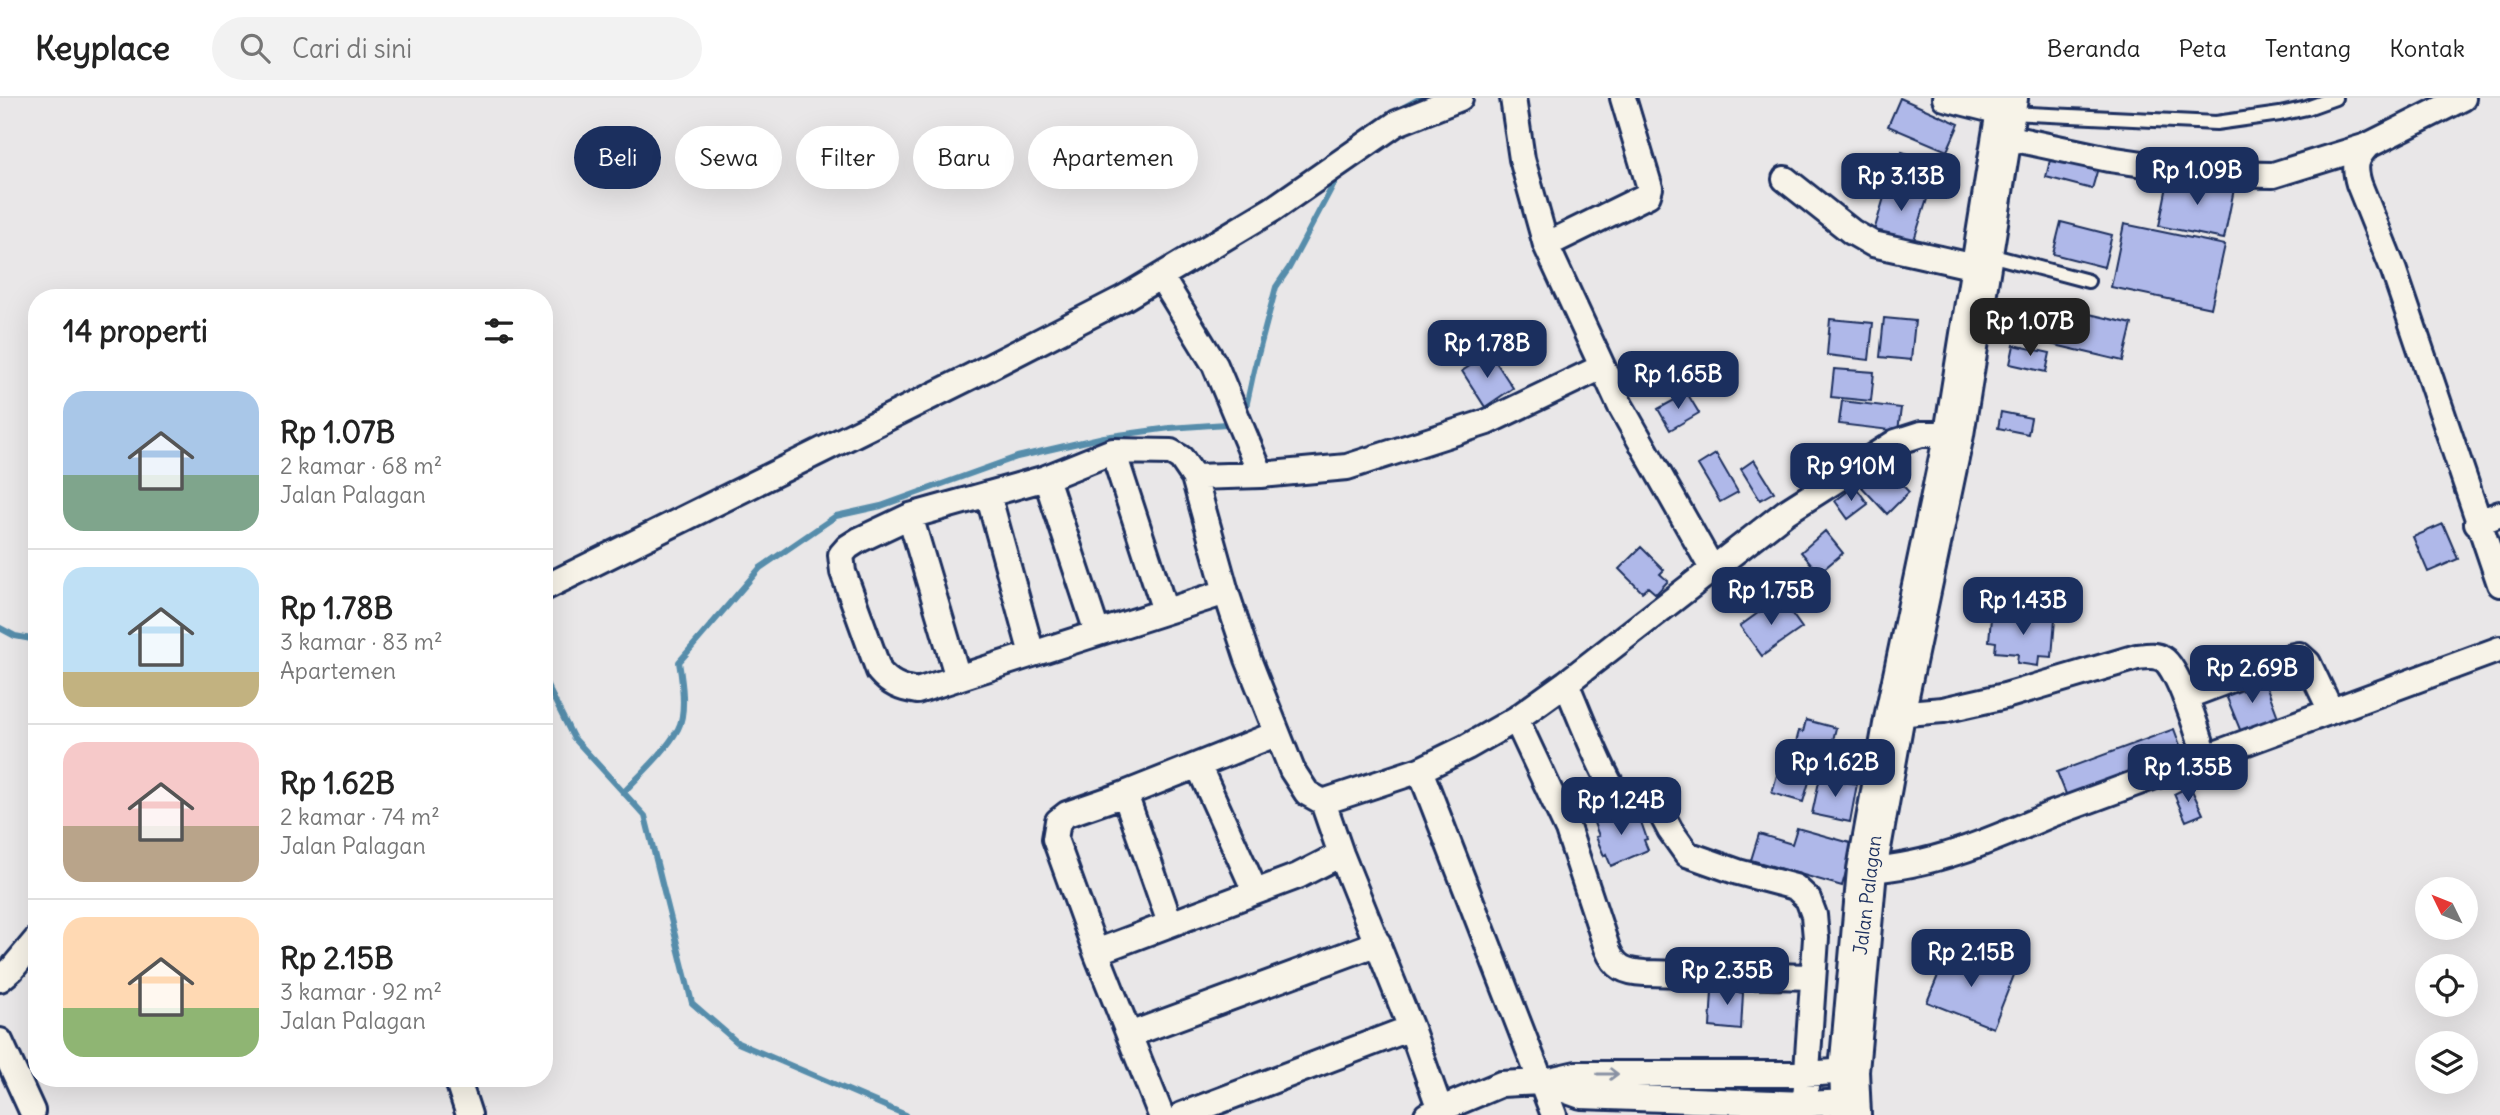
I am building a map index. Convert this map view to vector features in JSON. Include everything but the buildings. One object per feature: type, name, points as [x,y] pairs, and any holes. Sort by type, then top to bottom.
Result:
[{"type":"highway","name":"Jalan Palagan","points":[[1850,1096],[1867,870],[1895,714],[1954,434],[2005,116]]},
{"type":"street","points":[[553,584],[1124,298],[1273,209],[1396,123],[1460,98]]},
{"type":"street","points":[[1513,98],[1522,159],[1546,245],[1620,405],[1713,570]]},
{"type":"street","points":[[1546,245],[1648,195],[1650,188],[1623,98]]},
{"type":"street","points":[[1945,98],[2005,116],[2109,159],[2212,174],[2273,174],[2367,146],[2463,98]]},
{"type":"street","points":[[2367,146],[2356,161],[2355,171],[2489,518],[2500,584]]},
{"type":"street","points":[[1785,179],[1852,232],[1874,244],[1981,260]]},
{"type":"street","points":[[1161,277],[1215,365],[1261,475]]},
{"type":"street","points":[[1194,477],[1261,475],[1346,467],[1487,422],[1602,367]]},
{"type":"street","points":[[1323,802],[1420,769],[1468,747],[1516,719],[1566,683],[1786,512],[1896,442],[1921,434],[1954,434]]},
{"type":"street","points":[[1113,451],[1165,611]]},
{"type":"street","points":[[1226,592],[917,691],[900,688],[888,682],[879,671],[843,572],[841,555],[848,547],[910,516],[1046,478],[1113,451],[1171,452],[1181,458],[1194,477],[1226,592],[1276,734],[1292,770],[1307,793],[1323,802],[1341,854],[1412,1028],[1437,1113],[1501,1084],[1541,1082],[1576,1074],[1805,1074],[1850,1096]]},
{"type":"street","points":[[1046,478],[1097,632]]},
{"type":"street","points":[[988,494],[1032,653]]},
{"type":"street","points":[[910,516],[958,678]]},
{"type":"street","points":[[1867,870],[1920,863],[1984,843],[2052,814],[2500,649]]},
{"type":"street","points":[[2185,697],[2300,655],[2308,663],[2331,711]]},
{"type":"street","points":[[1895,714],[1943,710],[2137,657],[2161,657],[2169,663],[2185,697],[2207,759]]},
{"type":"street","points":[[1566,683],[1607,778],[1618,796],[1630,799],[1641,794],[1653,798],[1687,854],[1738,872],[1795,887],[1808,899],[1814,915],[1816,938],[1804,1110]]},
{"type":"street","points":[[1516,719],[1568,830],[1615,965],[1621,970],[1635,972],[1813,977]]},
{"type":"street","points":[[1161,1115],[1096,952],[1055,839],[1055,829],[1058,821],[1067,814],[1276,734]]},
{"type":"street","points":[[1198,765],[1255,891]]},
{"type":"street","points":[[1420,769],[1554,1115]]},
{"type":"street","points":[[1125,794],[1170,923]]},
{"type":"street","points":[[1096,952],[1298,876],[1341,854]]},
{"type":"street","points":[[1129,1035],[1378,943]]},
{"type":"street","points":[[0,979],[12,970],[28,950]]},
{"type":"street","points":[[1182,1115],[1412,1028]]},
{"type":"street","points":[[0,1041],[32,1111]]},
{"type":"street","points":[[1541,1082],[1580,1096],[1804,1110],[1850,1096]]},
{"type":"street","points":[[460,1087],[469,1115]]},
{"type":"lane","points":[[2005,116],[2216,123],[2293,111],[2334,98]]},
{"type":"lane","points":[[1981,260],[2088,281]]},
{"type":"waterway","points":[[1395,112],[1421,98]]},
{"type":"waterway","points":[[1242,411],[1246,407],[1276,287],[1289,268],[1339,174]]},
{"type":"waterway","points":[[623,793],[660,754],[681,722],[683,705],[679,662],[760,568],[836,516],[881,506],[1017,457],[1104,437],[1226,424],[1231,420]]},
{"type":"waterway","points":[[0,628],[15,636],[28,638]]},
{"type":"waterway","points":[[553,697],[573,737],[645,816],[692,1003],[738,1043],[906,1115]]}]
